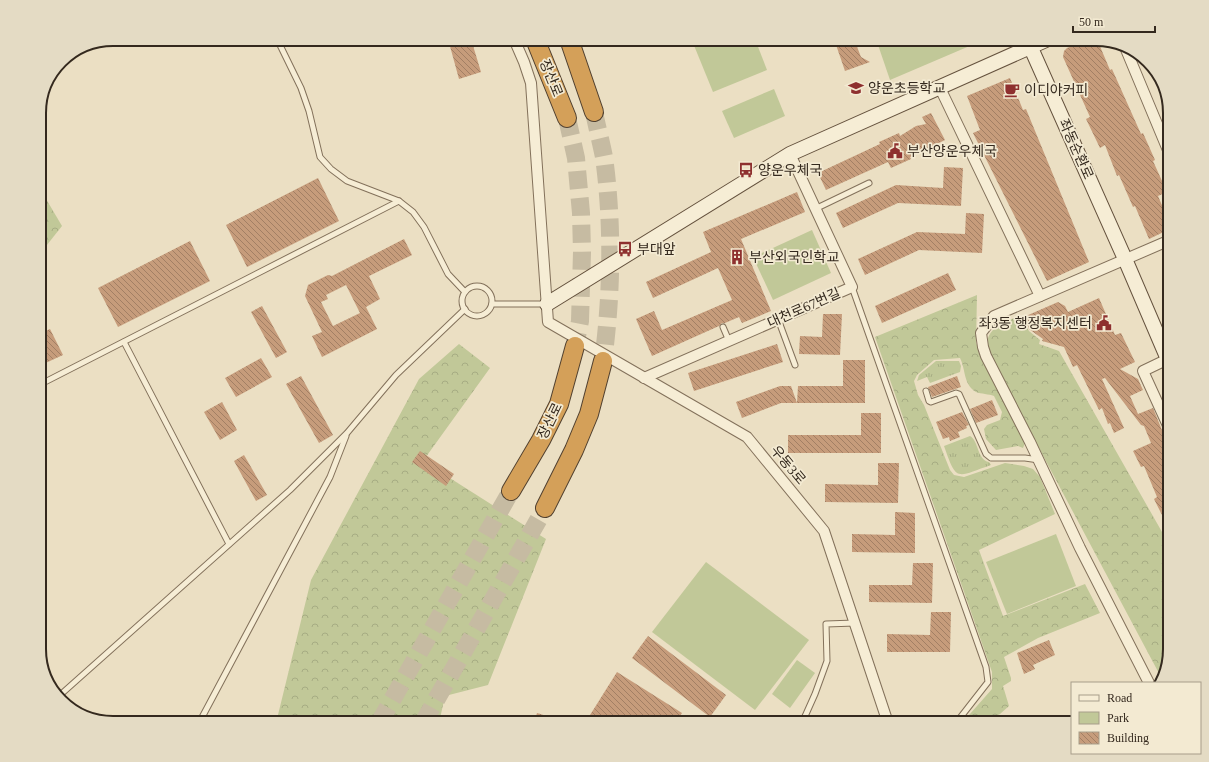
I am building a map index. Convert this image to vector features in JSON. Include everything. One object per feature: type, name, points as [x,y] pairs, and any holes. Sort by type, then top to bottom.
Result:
[{"type":"highway","name":"장산로","points":[[538,46],[567,118]]},
{"type":"highway","name":"장산로","points":[[572,46],[594,112]]},
{"type":"highway","name":"장산로","points":[[511,491],[541,440],[559,404],[575,346]]},
{"type":"highway","points":[[545,508],[574,450],[589,414],[603,361]]},
{"type":"street","points":[[517,46],[531,83],[547,304],[790,154],[940,88],[1022,46]]},
{"type":"street","name":"좌동순환로","points":[[1029,46],[1163,347]]},
{"type":"street","points":[[1128,54],[1163,138]]},
{"type":"street","points":[[940,88],[1040,296]]},
{"type":"street","name":"대천로67번길","points":[[644,378],[852,287],[790,154]]},
{"type":"street","points":[[1148,682],[1080,548],[1039,460],[986,356],[982,346],[981,333],[994,316],[1163,243]]},
{"type":"street","name":"우동3로","points":[[547,304],[548,322],[746,437],[824,531],[886,716]]},
{"type":"street","points":[[1163,363],[1143,371],[1163,415]]},
{"type":"lane","points":[[280,46],[301,88],[309,111],[320,156],[331,169],[347,181],[399,201],[413,212],[424,227],[448,274],[465,292]]},
{"type":"lane","points":[[815,209],[869,183]]},
{"type":"lane","points":[[46,381],[399,201]]},
{"type":"lane","points":[[474,286],[483,287],[490,294],[492,304],[486,312],[473,315],[465,309],[462,300],[465,292],[474,286]]},
{"type":"lane","points":[[852,287],[986,667],[988,682],[961,716]]},
{"type":"lane","points":[[492,304],[547,304]]},
{"type":"lane","points":[[63,693],[290,490],[347,433],[396,375],[465,309]]},
{"type":"lane","points":[[778,319],[795,365]]},
{"type":"lane","points":[[723,327],[729,340]]},
{"type":"lane","points":[[124,342],[229,544]]},
{"type":"lane","points":[[926,391],[929,401],[931,402],[956,393],[959,394],[986,454],[991,458],[1026,458],[1039,460]]},
{"type":"lane","points":[[203,716],[330,477],[347,433]]},
{"type":"lane","points":[[805,716],[827,661],[826,624],[855,623]]},
{"type":"green space","points":[[694,46],[758,46],[767,70],[713,92]]},
{"type":"green space","points":[[878,46],[970,46],[890,80]]},
{"type":"green space","points":[[774,89],[785,116],[734,138],[722,111]]},
{"type":"green space","points":[[46,199],[62,226],[46,246]]},
{"type":"green space","points":[[812,230],[831,273],[773,300],[753,257]]},
{"type":"green space","points":[[977,295],[976,343],[1025,443],[1023,448],[1018,446],[996,450],[986,439],[984,429],[987,425],[1000,420],[1002,412],[994,396],[976,392],[972,389],[967,381],[960,358],[934,360],[917,375],[914,381],[918,395],[924,405],[950,470],[954,475],[964,477],[1005,463],[1033,469],[1040,477],[1055,514],[979,550],[1003,616],[1085,584],[1100,613],[1038,638],[1004,657],[1011,678],[1011,681],[1003,686],[1009,706],[996,716],[968,716],[992,689],[992,672],[875,337]]},
{"type":"green space","points":[[1020,316],[1029,331],[1040,340],[1039,344],[1059,351],[1163,534],[1163,649],[1159,673],[991,358],[987,343],[988,337],[995,328]]},
{"type":"green space","points":[[459,344],[490,368],[423,461],[546,539],[488,685],[445,696],[441,716],[278,716],[311,580],[419,379]]},
{"type":"green space","points":[[936,361],[959,361],[961,366],[960,372],[930,383],[927,377],[917,381],[919,375]]},
{"type":"green space","points":[[970,436],[973,438],[982,458],[991,465],[964,474],[959,474],[952,466],[944,446]]},
{"type":"green space","points":[[1056,534],[1076,586],[1007,614],[986,562]]},
{"type":"green space","points":[[706,562],[809,640],[755,710],[652,632]]},
{"type":"green space","points":[[797,660],[815,673],[790,708],[772,694]]},
{"type":"building","points":[[450,46],[473,46],[481,72],[459,79]]},
{"type":"building","points":[[836,46],[857,46],[861,57],[870,62],[845,71]]},
{"type":"building","points":[[1072,46],[1100,46],[1110,70],[1112,69],[1141,134],[1143,133],[1155,160],[1153,161],[1163,183],[1163,194],[1158,196],[1163,208],[1163,232],[1149,239],[1135,206],[1133,207],[1119,175],[1117,176],[1105,145],[1100,148],[1086,119],[1090,117],[1063,57],[1064,51]]},
{"type":"building","points":[[1010,78],[1023,110],[1026,109],[1089,262],[1047,281],[973,133],[980,130],[967,96]]},
{"type":"building","points":[[931,113],[945,140],[910,157],[911,159],[891,168],[888,162],[826,190],[818,173],[880,144],[879,142],[899,133],[900,136],[916,126],[926,124],[922,117]]},
{"type":"building","points":[[944,167],[963,168],[961,206],[898,203],[843,228],[836,213],[896,185],[943,188]]},
{"type":"building","points":[[318,178],[339,221],[247,267],[226,225]]},
{"type":"building","points":[[797,192],[805,212],[741,239],[771,311],[742,323],[739,317],[722,323],[719,326],[652,356],[636,319],[654,311],[662,330],[732,300],[718,268],[653,298],[646,282],[711,252],[703,232]]},
{"type":"building","points":[[966,213],[984,214],[982,253],[919,250],[865,275],[858,259],[917,232],[965,234]]},
{"type":"building","points":[[404,239],[412,255],[369,276],[380,299],[366,307],[377,329],[322,357],[312,336],[322,332],[305,296],[308,285],[328,275],[332,276]],"holes":[[[346,285],[360,313],[333,326],[321,302],[328,299],[326,295]]]},
{"type":"building","points":[[190,241],[210,281],[118,327],[98,288]]},
{"type":"building","points":[[948,273],[956,290],[882,323],[875,306]]},
{"type":"building","points":[[1099,298],[1115,335],[1121,333],[1135,362],[1120,369],[1138,379],[1143,390],[1130,396],[1138,414],[1153,408],[1163,433],[1163,517],[1154,499],[1157,497],[1144,466],[1141,467],[1133,451],[1151,443],[1144,426],[1141,425],[1105,378],[1102,379],[1124,428],[1114,433],[1110,423],[1108,424],[1102,408],[1099,410],[1077,365],[1073,367],[1064,347],[1042,341],[1043,339],[1029,329],[1025,319],[1027,318],[1026,316],[1058,302],[1065,306],[1068,312]]},
{"type":"building","points":[[262,306],[287,352],[276,358],[251,312]]},
{"type":"building","points":[[823,314],[842,314],[840,355],[799,354],[800,336],[822,337]]},
{"type":"building","points":[[50,329],[63,355],[46,363],[46,331]]},
{"type":"building","points":[[777,344],[783,362],[694,391],[688,373]]},
{"type":"building","points":[[261,358],[272,377],[236,397],[225,378]]},
{"type":"building","points":[[843,360],[865,360],[865,403],[797,403],[798,386],[843,386]]},
{"type":"building","points":[[301,376],[333,435],[319,443],[286,384]]},
{"type":"building","points":[[957,376],[961,387],[932,397],[928,387]]},
{"type":"building","points":[[780,386],[791,386],[797,403],[781,403],[742,418],[736,402]]},
{"type":"building","points":[[992,400],[998,415],[976,423],[970,409]]},
{"type":"building","points":[[222,402],[237,430],[220,440],[204,412]]},
{"type":"building","points":[[962,412],[969,425],[966,426],[967,428],[958,432],[960,437],[950,441],[949,437],[943,439],[936,422]]},
{"type":"building","points":[[861,413],[881,413],[881,453],[788,453],[788,435],[861,435]]},
{"type":"building","points":[[420,451],[454,474],[446,486],[412,462]]},
{"type":"building","points":[[244,455],[267,495],[256,501],[234,461]]},
{"type":"building","points":[[878,463],[899,463],[898,503],[825,502],[825,484],[878,485]]},
{"type":"building","points":[[895,512],[915,513],[915,553],[852,552],[852,534],[895,535]]},
{"type":"building","points":[[913,563],[933,563],[932,603],[869,602],[869,585],[912,585]]},
{"type":"building","points":[[931,612],[951,612],[950,652],[887,652],[887,634],[930,635]]},
{"type":"building","points":[[648,636],[726,695],[711,716],[709,716],[632,658]]},
{"type":"building","points":[[1049,640],[1055,655],[1033,665],[1035,669],[1024,674],[1017,653]]},
{"type":"building","points":[[617,672],[682,713],[680,716],[589,716]]},
{"type":"building","points":[[537,713],[547,716],[536,716]]},
{"type":"tunnel","points":[[594,112],[604,157],[610,233],[610,285],[603,361]]},
{"type":"tunnel","points":[[567,118],[576,158],[581,213],[582,252],[580,321],[575,346]]},
{"type":"tunnel","points":[[383,716],[511,491]]},
{"type":"tunnel","points":[[427,716],[545,508]]},
{"type":"place","name":"양운초등학교","points":[[856,88]]},
{"type":"place","name":"이디야커피","points":[[1012,90]]},
{"type":"place","name":"부산양운우체국","points":[[895,151]]},
{"type":"place","name":"양운우체국","points":[[746,170]]},
{"type":"place","name":"부대앞","points":[[625,249]]},
{"type":"place","name":"부산외국인학교","points":[[737,257]]},
{"type":"place","name":"좌3동 행정복지센터","points":[[1104,323]]}]
